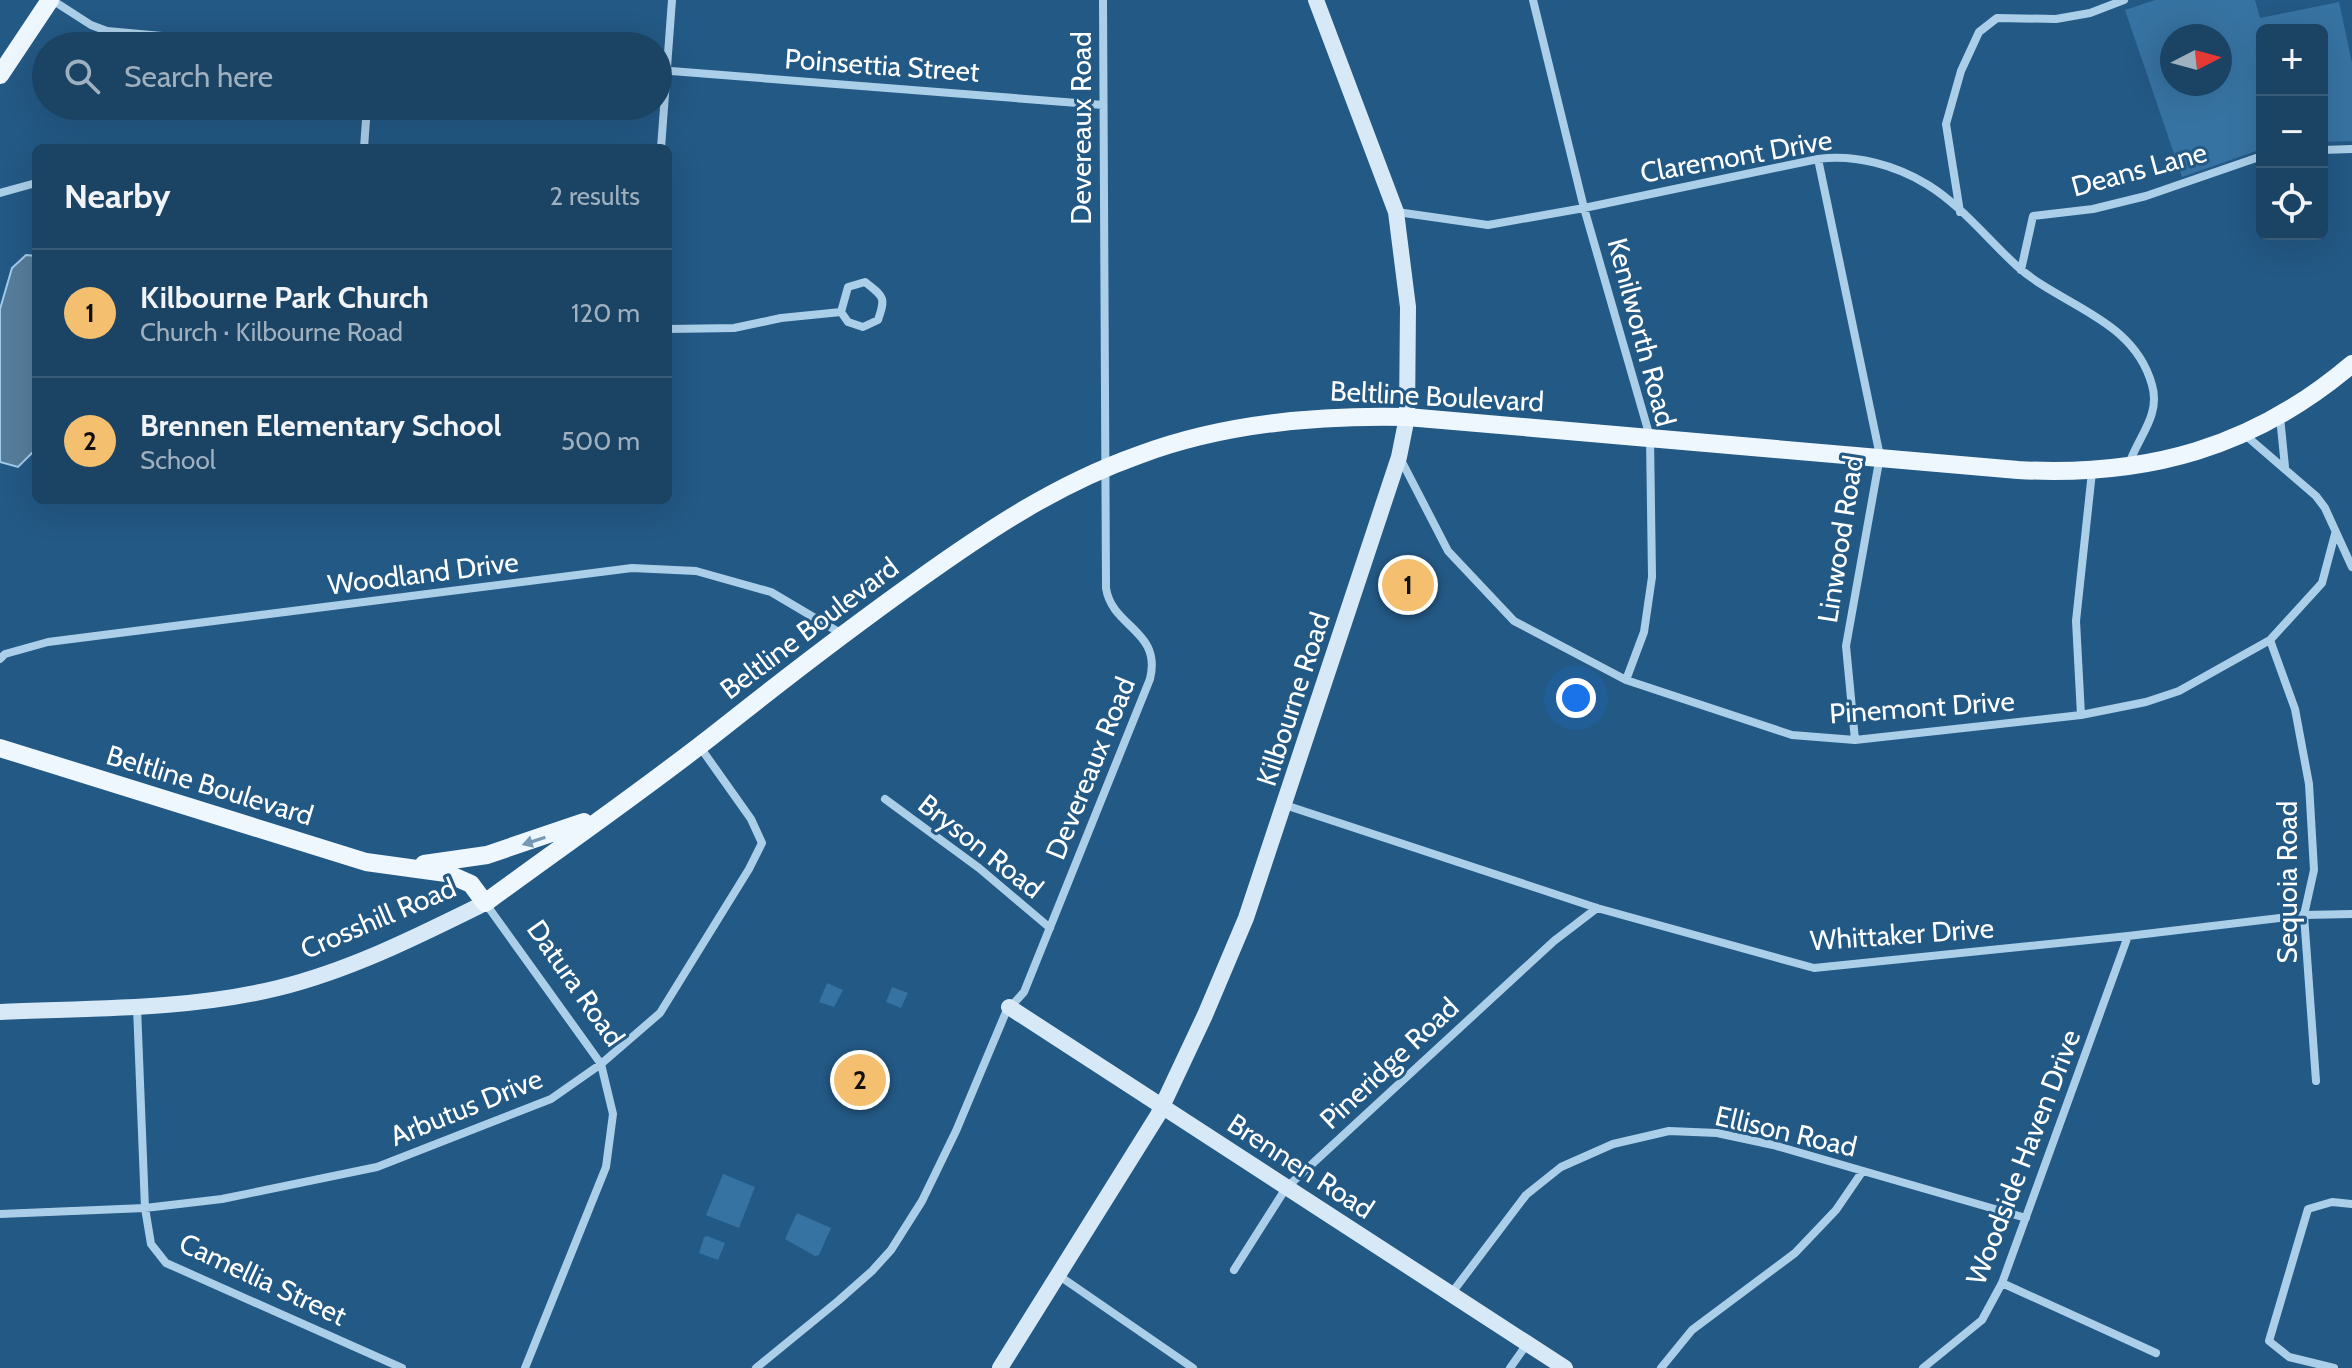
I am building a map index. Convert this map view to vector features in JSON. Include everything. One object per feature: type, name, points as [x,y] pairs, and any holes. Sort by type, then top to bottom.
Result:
[{"type":"main road","points":[[0,75],[50,0]]},
{"type":"main road","name":"Beltline Boulevard","points":[[607,814],[700,746],[842,634],[1003,520],[1105,468],[1178,442],[1239,428],[1335,417],[1407,417],[2018,470],[2092,472],[2190,454],[2244,434],[2279,417],[2319,391],[2352,364]]},
{"type":"main road","name":"Beltline Boulevard","points":[[0,748],[366,862],[406,868]]},
{"type":"main road","points":[[406,868],[487,855],[607,814]]},
{"type":"main road","name":"Crosshill Road","points":[[485,903],[607,814]]},
{"type":"main road","name":"Datura Road","points":[[406,868],[446,873],[458,878],[471,884],[485,903]]},
{"type":"street","points":[[50,0],[91,25],[118,32]]},
{"type":"street","points":[[667,32],[672,0]]},
{"type":"street","name":"Devereaux Road","points":[[756,1368],[872,1271],[899,1238],[922,1201],[1009,1007],[1024,992],[1152,671],[1147,643],[1114,610],[1107,596],[1103,0]]},
{"type":"street","name":"Kilbourne Road","points":[[1000,1368],[1162,1107],[1226,967],[1285,805],[1399,457],[1407,417],[1408,307],[1396,212],[1316,0]]},
{"type":"street","name":"Kenilworth Road","points":[[1533,0],[1584,208],[1650,437],[1652,577],[1644,632],[1626,680]]},
{"type":"street","points":[[1960,212],[1946,124],[1961,71],[1979,32],[1997,18],[2056,19],[2090,13],[2124,0]]},
{"type":"street","name":"Poinsettia Street","points":[[672,71],[1103,105]]},
{"type":"street","points":[[364,144],[366,120]]},
{"type":"street","points":[[661,120],[661,144]]},
{"type":"street","points":[[2328,150],[2352,149]]},
{"type":"street","name":"Claremont Drive","points":[[1396,212],[1488,225],[1836,156],[1896,169],[1930,186],[2021,270],[2114,328],[2130,343],[2153,387],[2153,413],[2134,448],[2128,467]]},
{"type":"street","name":"Deans Lane","points":[[2021,270],[2033,216],[2093,209],[2146,196],[2256,158]]},
{"type":"street","name":"Linwood Road","points":[[1818,159],[1880,456],[1846,646],[1855,740]]},
{"type":"street","points":[[0,193],[32,184]]},
{"type":"street","points":[[865,282],[882,295],[884,303],[878,320],[863,327],[848,322],[841,312],[848,287],[865,282]]},
{"type":"street","points":[[672,329],[734,328],[781,318],[841,312]]},
{"type":"street","points":[[2279,417],[2285,468]]},
{"type":"street","points":[[2244,434],[2316,496],[2325,508],[2352,567]]},
{"type":"street","name":"Pinemont Drive","points":[[1399,457],[1448,551],[1514,621],[1626,680],[1792,735],[1855,740],[2081,715],[2146,702],[2179,691],[2270,640],[2322,583],[2335,534]]},
{"type":"street","points":[[2081,715],[2076,621],[2092,472]]},
{"type":"street","name":"Woodland Drive","points":[[0,659],[5,654],[48,642],[632,568],[696,571],[771,592],[842,634]]},
{"type":"street","name":"Sequoia Road","points":[[2270,640],[2295,709],[2309,784],[2314,870],[2304,915],[2316,1081]]},
{"type":"street","name":"Arbutus Drive","points":[[0,1214],[145,1208],[222,1199],[377,1167],[551,1099],[601,1064],[660,1013],[762,843],[751,819],[700,746]]},
{"type":"street","name":"Bryson Road","points":[[885,799],[979,868],[1050,928]]},
{"type":"street","name":"Whittaker Drive","points":[[1285,805],[1597,908],[1814,968],[2304,915],[2352,914]]},
{"type":"street","name":"Datura Road","points":[[485,903],[601,1064],[613,1114],[606,1167],[525,1368]]},
{"type":"street","name":"Crosshill Road","points":[[0,1012],[137,1006],[278,988],[380,954],[485,903]]},
{"type":"street","name":"Pineridge Road","points":[[1234,1270],[1286,1188],[1554,941],[1597,908]]},
{"type":"street","name":"Woodside Haven Drive","points":[[1923,1368],[1982,1320],[2002,1283],[2128,936]]},
{"type":"street","name":"Camellia Street","points":[[137,1006],[145,1208],[151,1244],[166,1263],[402,1368]]},
{"type":"street","name":"Brennen Road","points":[[1009,1007],[1565,1368]]},
{"type":"street","name":"Ellison Road","points":[[1451,1294],[1526,1195],[1561,1167],[1613,1144],[1669,1131],[1717,1133],[1773,1145],[2026,1218]]},
{"type":"street","points":[[1661,1368],[1692,1330],[1795,1253],[1836,1210],[1862,1172]]},
{"type":"street","points":[[2334,1368],[2289,1357],[2269,1341],[2308,1209],[2332,1202],[2352,1204]]},
{"type":"street","points":[[1058,1274],[1193,1368]]},
{"type":"street","points":[[2002,1283],[2156,1353]]},
{"type":"street","points":[[1510,1368],[1528,1343]]},
{"type":"shaded area","points":[[2155,0],[2255,0],[2260,18],[2339,2],[2352,63],[2352,141],[2328,142],[2328,24],[2256,24],[2256,151],[2182,177],[2125,10]]},
{"type":"shaded area","points":[[26,255],[32,256],[32,453],[18,467],[0,462],[0,309],[12,268]]},
{"type":"shaded area","points":[[827,983],[843,990],[834,1007],[819,1002]]},
{"type":"shaded area","points":[[892,987],[908,993],[901,1008],[886,1002]]},
{"type":"shaded area","points":[[723,1174],[755,1187],[739,1228],[706,1215]]},
{"type":"shaded area","points":[[797,1213],[831,1228],[819,1255],[815,1256],[785,1239]]},
{"type":"shaded area","points":[[707,1236],[725,1243],[718,1260],[699,1253]]},
{"type":"place","name":"Kilbourne Park Church","points":[[1408,585]]},
{"type":"place","name":"Brennen Elementary School","points":[[860,1080]]}]
